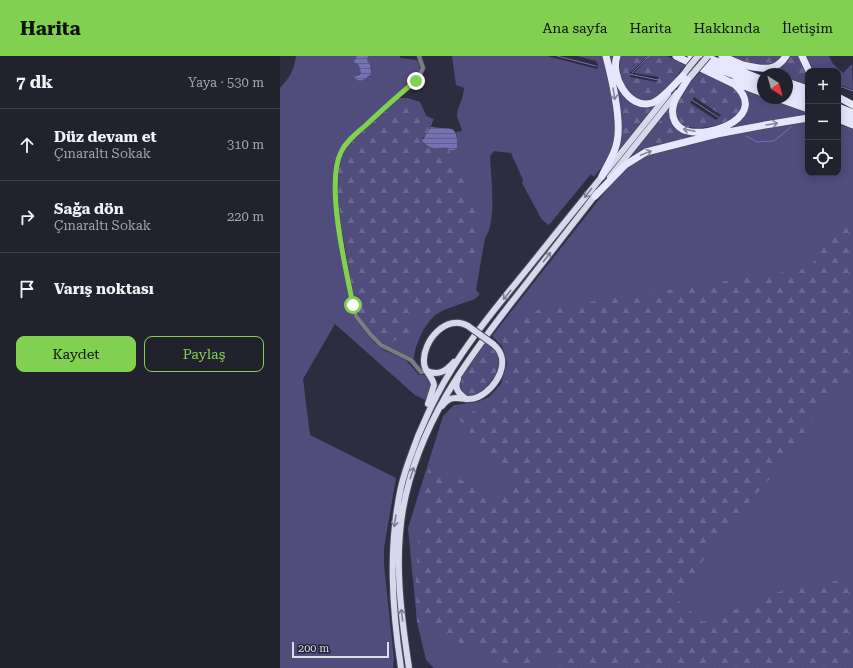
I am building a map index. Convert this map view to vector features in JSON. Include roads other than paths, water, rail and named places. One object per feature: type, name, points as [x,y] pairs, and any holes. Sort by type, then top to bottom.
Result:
[{"type":"highway","points":[[602,176],[615,150],[619,130],[613,85],[606,56]]},
{"type":"highway","points":[[617,56],[615,65],[620,84],[629,96],[638,102],[648,103],[658,100],[696,70],[708,56]]},
{"type":"highway","points":[[676,56],[720,77],[734,84],[744,96],[746,104],[744,112],[728,124],[704,131],[693,132],[679,127],[673,118],[673,106],[689,67],[698,56]]},
{"type":"highway","points":[[691,56],[718,69],[757,84]]},
{"type":"highway","points":[[704,56],[757,78]]},
{"type":"highway","points":[[722,56],[757,70]]},
{"type":"highway","points":[[743,65],[762,69],[771,68],[783,61],[786,56]]},
{"type":"highway","points":[[802,56],[808,68]]},
{"type":"highway","points":[[720,77],[757,91]]},
{"type":"highway","points":[[427,370],[437,374],[446,370],[602,176],[685,78]]},
{"type":"highway","points":[[409,668],[404,638],[399,579],[400,532],[403,510],[410,480],[418,453],[432,418],[470,356],[685,78]]},
{"type":"highway","points":[[793,84],[805,88]]},
{"type":"highway","points":[[793,90],[805,95]]},
{"type":"highway","points":[[793,96],[805,101]]},
{"type":"highway","points":[[841,100],[853,106]]},
{"type":"highway","points":[[793,104],[805,108]]},
{"type":"highway","points":[[841,108],[853,113]]},
{"type":"highway","points":[[841,114],[853,119]]},
{"type":"highway","points":[[595,196],[625,165],[646,152],[717,134],[805,118]]},
{"type":"highway","points":[[841,121],[853,126]]},
{"type":"highway","points":[[401,668],[393,590],[392,550],[394,523],[402,486],[411,455],[434,388],[434,382],[424,363],[425,353],[428,345],[436,333],[455,322],[461,322],[499,349],[503,358],[502,366],[492,387],[482,395],[468,400],[456,398],[448,399],[432,418]]},
{"type":"highway","points":[[411,455],[436,396],[456,363],[481,328]]},
{"type":"highway","points":[[468,400],[459,393],[456,386],[470,356]]},
{"type":"highway","points":[[404,638],[413,668]]},
{"type":"highway","points":[[397,640],[397,668]]},
{"type":"street","points":[[419,56],[423,68],[419,76],[353,137],[342,150],[336,168],[335,196],[342,250],[356,316],[370,335],[381,345],[411,360],[421,372],[427,370]]},
{"type":"waterway","points":[[557,56],[596,66]]},
{"type":"waterway","points":[[632,73],[649,56]]},
{"type":"waterway","points":[[629,74],[658,80]]},
{"type":"waterway","points":[[841,88],[853,91]]},
{"type":"waterway","points":[[692,100],[718,117]]},
{"type":"waterway","points":[[746,136],[757,142],[774,141],[791,127]]}]
